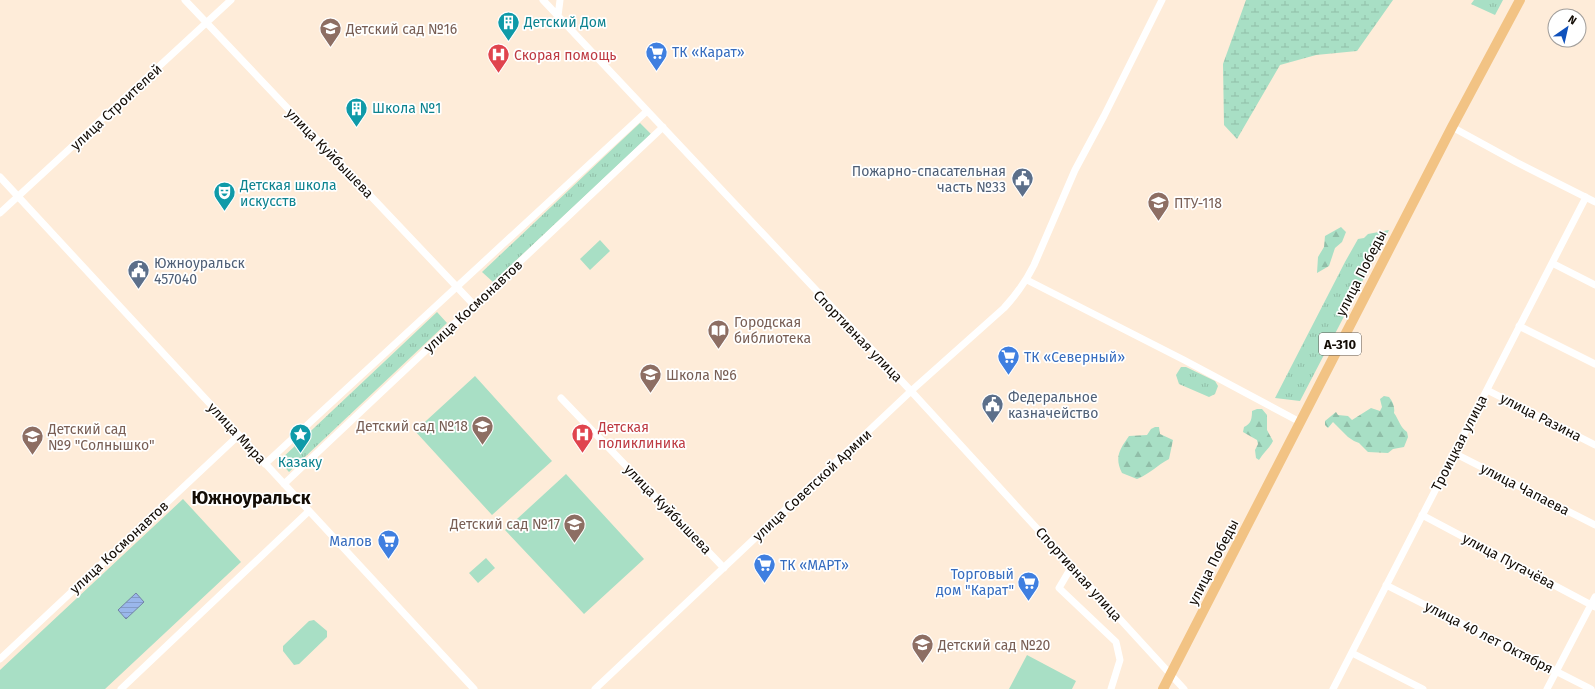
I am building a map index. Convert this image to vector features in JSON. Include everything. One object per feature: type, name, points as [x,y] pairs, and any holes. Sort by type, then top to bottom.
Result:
[{"type":"highway","name":"улица Победы","points":[[1163,689],[1452,127],[1520,0]]},
{"type":"street","name":"улица Куйбышева","points":[[185,0],[474,305]]},
{"type":"street","name":"улица Строителей","points":[[0,213],[231,0]]},
{"type":"street","name":"Спортивная улица","points":[[543,0],[911,391],[1184,689]]},
{"type":"street","points":[[558,16],[560,0]]},
{"type":"street","name":"улица Советской Армии","points":[[595,689],[911,391],[1016,296],[1027,280],[1075,170],[1104,116],[1162,0]]},
{"type":"street","name":"улица Космонавтов","points":[[265,464],[647,111]]},
{"type":"street","name":"улица Космонавтов","points":[[284,484],[663,127]]},
{"type":"street","points":[[1452,127],[1516,162],[1595,202]]},
{"type":"street","name":"улица Мира","points":[[0,177],[474,689]]},
{"type":"street","name":"Троицкая улица","points":[[1333,689],[1586,197]]},
{"type":"street","points":[[1552,263],[1595,285]]},
{"type":"street","points":[[1027,280],[1191,363],[1300,422]]},
{"type":"street","points":[[1520,326],[1595,364]]},
{"type":"street","name":"улица Разина","points":[[1487,390],[1595,445]]},
{"type":"street","name":"улица Куйбышева","points":[[561,398],[724,568]]},
{"type":"street","name":"улица Космонавтов","points":[[0,659],[239,435]]},
{"type":"street","name":"улица Чапаева","points":[[1454,453],[1595,525]]},
{"type":"street","points":[[121,689],[309,511]]},
{"type":"street","name":"улица Пугачёва","points":[[1422,515],[1593,606]]},
{"type":"street","points":[[1072,566],[1059,588],[1116,642],[1120,660],[1110,689]]},
{"type":"street","name":"улица 40 лет Октября","points":[[1386,585],[1591,689]]},
{"type":"street","points":[[1547,689],[1593,606],[1595,596]]},
{"type":"street","points":[[1352,653],[1423,689]]},
{"type":"green space","points":[[1246,0],[1393,0],[1357,51],[1316,55],[1280,65],[1237,139],[1224,125],[1223,64]]},
{"type":"green space","points":[[1474,0],[1503,0],[1495,15],[1471,4]]},
{"type":"green space","points":[[640,123],[651,134],[493,282],[482,272]]},
{"type":"green space","points":[[1341,227],[1346,232],[1342,242],[1335,248],[1329,266],[1317,273],[1318,257],[1324,247],[1325,236]]},
{"type":"green space","points":[[1389,230],[1300,401],[1275,398],[1358,239],[1364,238],[1368,234]]},
{"type":"green space","points":[[600,240],[610,251],[590,270],[580,259]]},
{"type":"green space","points":[[437,312],[447,323],[289,472],[279,461]]},
{"type":"green space","points":[[1181,367],[1186,367],[1215,381],[1218,386],[1215,394],[1209,397],[1179,384],[1176,375]]},
{"type":"green space","name":"Детский сад №18","points":[[475,376],[552,461],[492,515],[415,431]]},
{"type":"green space","points":[[1384,396],[1389,397],[1393,403],[1394,413],[1401,426],[1407,432],[1408,437],[1404,447],[1393,449],[1388,453],[1368,452],[1359,443],[1348,437],[1333,422],[1328,428],[1325,425],[1325,421],[1336,412],[1338,415],[1348,416],[1352,420],[1371,408],[1380,411],[1382,407],[1380,399]]},
{"type":"green space","points":[[1262,409],[1267,415],[1267,430],[1273,441],[1259,460],[1256,458],[1255,450],[1258,444],[1257,440],[1243,432],[1244,427],[1251,421],[1252,411]]},
{"type":"green space","points":[[1159,427],[1160,434],[1173,440],[1169,459],[1146,475],[1137,479],[1122,473],[1118,458],[1123,445],[1129,436],[1147,435],[1151,429]]},
{"type":"green space","name":"Детский сад №17","points":[[566,474],[644,559],[584,614],[505,530]]},
{"type":"green space","points":[[183,499],[241,562],[105,689],[0,689],[0,670]]},
{"type":"green space","points":[[486,558],[495,568],[478,583],[469,573]]},
{"type":"green space","points":[[314,620],[327,631],[327,637],[299,664],[294,665],[283,651],[283,646],[309,621]]},
{"type":"green space","points":[[1027,655],[1076,681],[1072,689],[1009,689]]},
{"type":"water","points":[[136,593],[144,602],[126,619],[118,610]]},
{"type":"place","name":"Детский Дом","points":[[508,42]]},
{"type":"place","name":"Детский сад №16","points":[[331,48]]},
{"type":"place","name":"ТК «Карат»","points":[[657,72]]},
{"type":"place","name":"Скорая помощь","points":[[499,74]]},
{"type":"place","name":"Школа №1","points":[[357,128]]},
{"type":"place","name":"Пожарно-спасательная часть №33","points":[[1022,198]]},
{"type":"place","name":"Детская школа искусств","points":[[224,212]]},
{"type":"place","name":"ПТУ-118","points":[[1159,222]]},
{"type":"place","name":"Южноуральск 457040","points":[[138,290]]},
{"type":"place","name":"Городская библиотека","points":[[719,350]]},
{"type":"place","name":"ТК «Северный»","points":[[1009,376]]},
{"type":"place","name":"Школа №6","points":[[651,394]]},
{"type":"place","name":"Федеральное казначейство","points":[[992,424]]},
{"type":"place","name":"Детский сад №18","points":[[483,446]]},
{"type":"place","name":"Казаку","points":[[300,454]]},
{"type":"place","name":"Детская поликлиника","points":[[583,454]]},
{"type":"place","name":"Детский сад №9 \"Солнышко\"","points":[[32,456]]},
{"type":"place","name":"Детский сад №17","points":[[575,544]]},
{"type":"place","name":"Малов","points":[[388,560]]},
{"type":"place","name":"ТК «МАРТ»","points":[[764,584]]},
{"type":"place","name":"Торговый дом \"Карат\"","points":[[1029,602]]},
{"type":"place","name":"Детский сад №20","points":[[923,664]]},
{"type":"district","name":"Южноуральск","points":[[251,498]]}]
